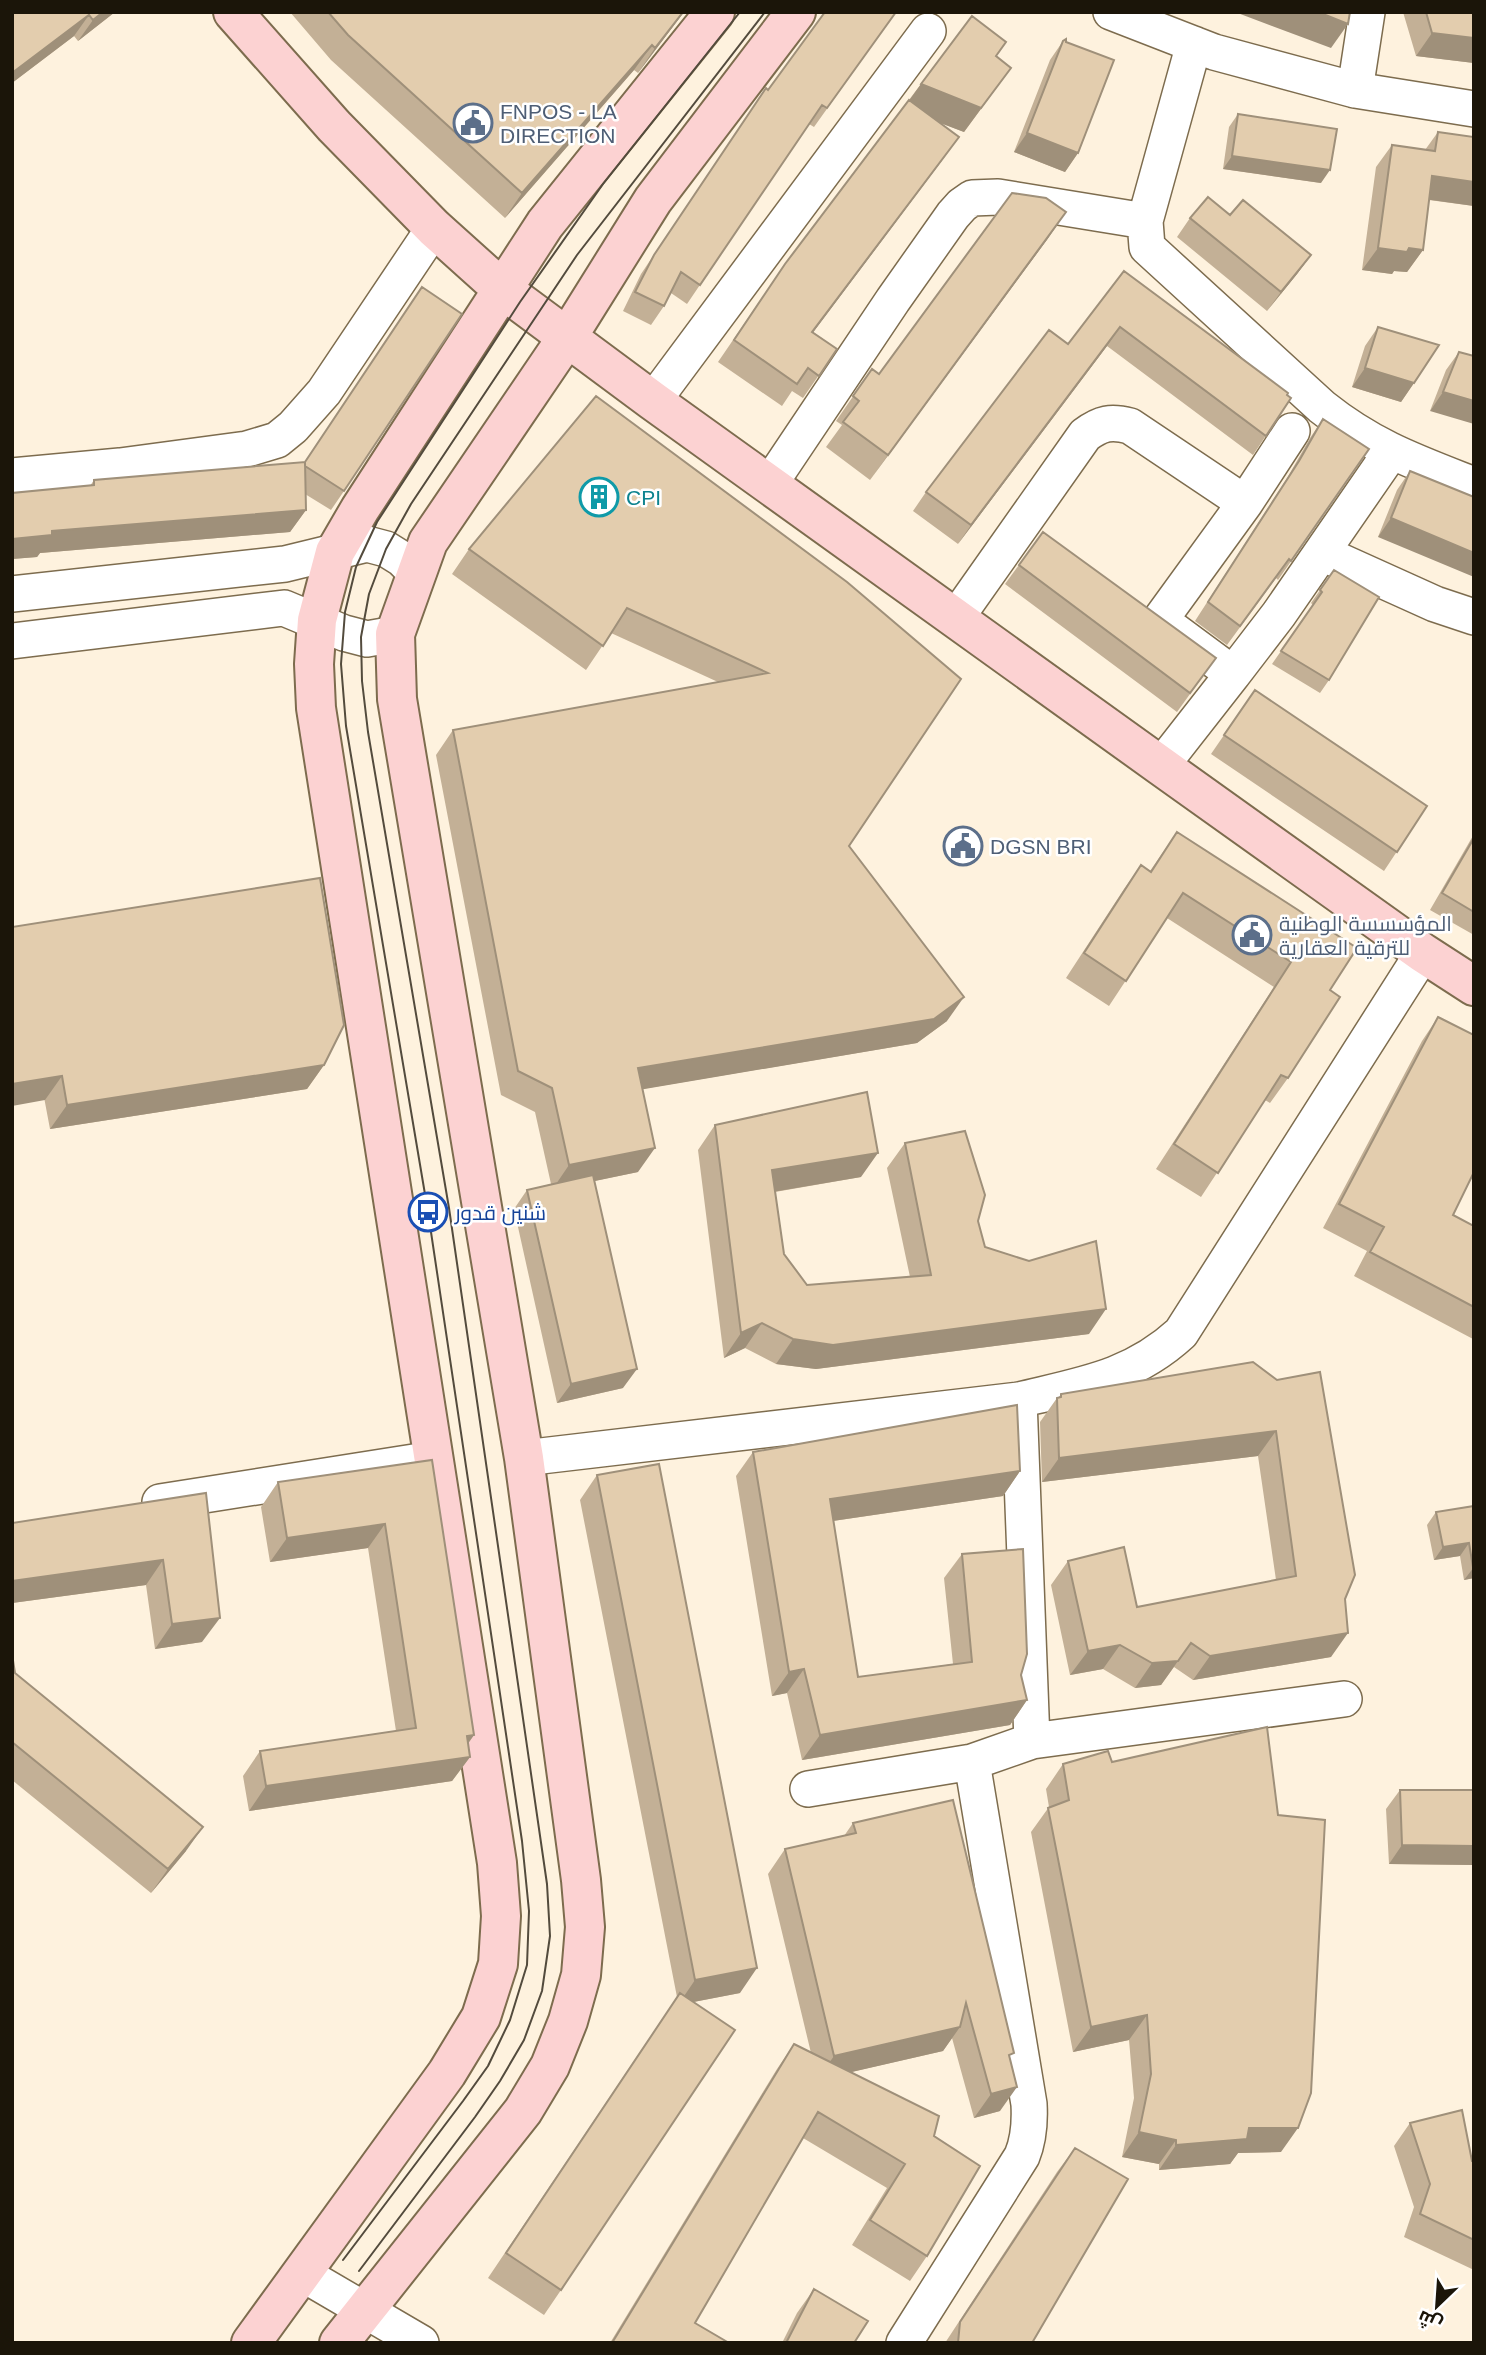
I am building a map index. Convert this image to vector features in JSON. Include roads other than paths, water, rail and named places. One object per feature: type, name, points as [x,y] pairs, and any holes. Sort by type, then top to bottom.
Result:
[{"type":"street","points":[[233,12],[334,126],[434,229],[502,289],[769,485],[1423,953],[1474,986]]},
{"type":"street","points":[[251,2343],[447,2074],[481,2017],[498,1964],[501,1916],[497,1863],[316,708],[314,664],[317,620],[335,552],[502,289],[545,224],[715,12]]},
{"type":"street","points":[[339,2343],[523,2111],[550,2066],[568,2021],[580,1975],[585,1927],[524,1458],[397,699],[395,634],[428,542],[568,336],[653,200],[796,12]]},
{"type":"street","points":[[1111,12],[1214,52],[1355,90],[1474,110]]},
{"type":"street","points":[[1355,90],[1367,12]]},
{"type":"street","points":[[653,401],[928,31]]},
{"type":"street","points":[[1194,44],[1145,221],[1146,240],[1151,253],[1344,424],[1391,452],[1474,485]]},
{"type":"street","points":[[769,485],[893,300],[953,215],[967,201],[980,197],[998,197],[1145,221]]},
{"type":"street","points":[[12,476],[120,466],[247,449],[277,440],[324,392],[434,229]]},
{"type":"street","points":[[956,618],[1036,530],[1085,435],[1096,426],[1107,422],[1130,426],[1245,503]]},
{"type":"street","points":[[1233,674],[1149,612],[1245,503],[1292,431]]},
{"type":"street","points":[[1161,766],[1322,553],[1391,452]]},
{"type":"street","points":[[12,594],[285,564],[367,544],[386,549],[402,559],[417,574]]},
{"type":"street","points":[[1322,553],[1435,604],[1474,617]]},
{"type":"street","points":[[12,641],[284,608],[344,633],[367,639],[395,634]]},
{"type":"street","points":[[524,1458],[1019,1400],[1076,1388],[1124,1372],[1161,1352],[1181,1333],[1423,953]]},
{"type":"street","points":[[1019,1400],[1032,1741]]},
{"type":"street","points":[[134,1506],[433,1459]]},
{"type":"street","points":[[808,1789],[972,1762],[1032,1741],[1344,1699]]},
{"type":"street","points":[[904,2343],[1012,2175],[1028,2143],[1029,2104],[972,1762]]},
{"type":"street","points":[[303,2274],[421,2343]]},
{"type":"tram line","points":[[343,2260],[488,2066],[510,2020],[527,1965],[529,1911],[522,1841],[428,1212],[346,726],[341,664],[345,612],[356,567],[377,522],[520,302],[603,184],[740,12]]},
{"type":"tram line","points":[[359,2271],[475,2117],[524,2040],[542,1991],[550,1936],[547,1884],[449,1208],[368,732],[362,681],[361,637],[369,594],[386,549],[411,504],[577,255],[765,12]]},
{"type":"place","name":"FNPOS - LA DIRECTION","points":[[473,123]]},
{"type":"place","name":"CPI","points":[[599,497]]},
{"type":"place","name":"DGSN BRI","points":[[963,846]]},
{"type":"place","name":"المؤسسسة الوطنية للترقية العقارية","points":[[1252,935]]},
{"type":"place","name":"شنين قدور","points":[[428,1212]]}]
